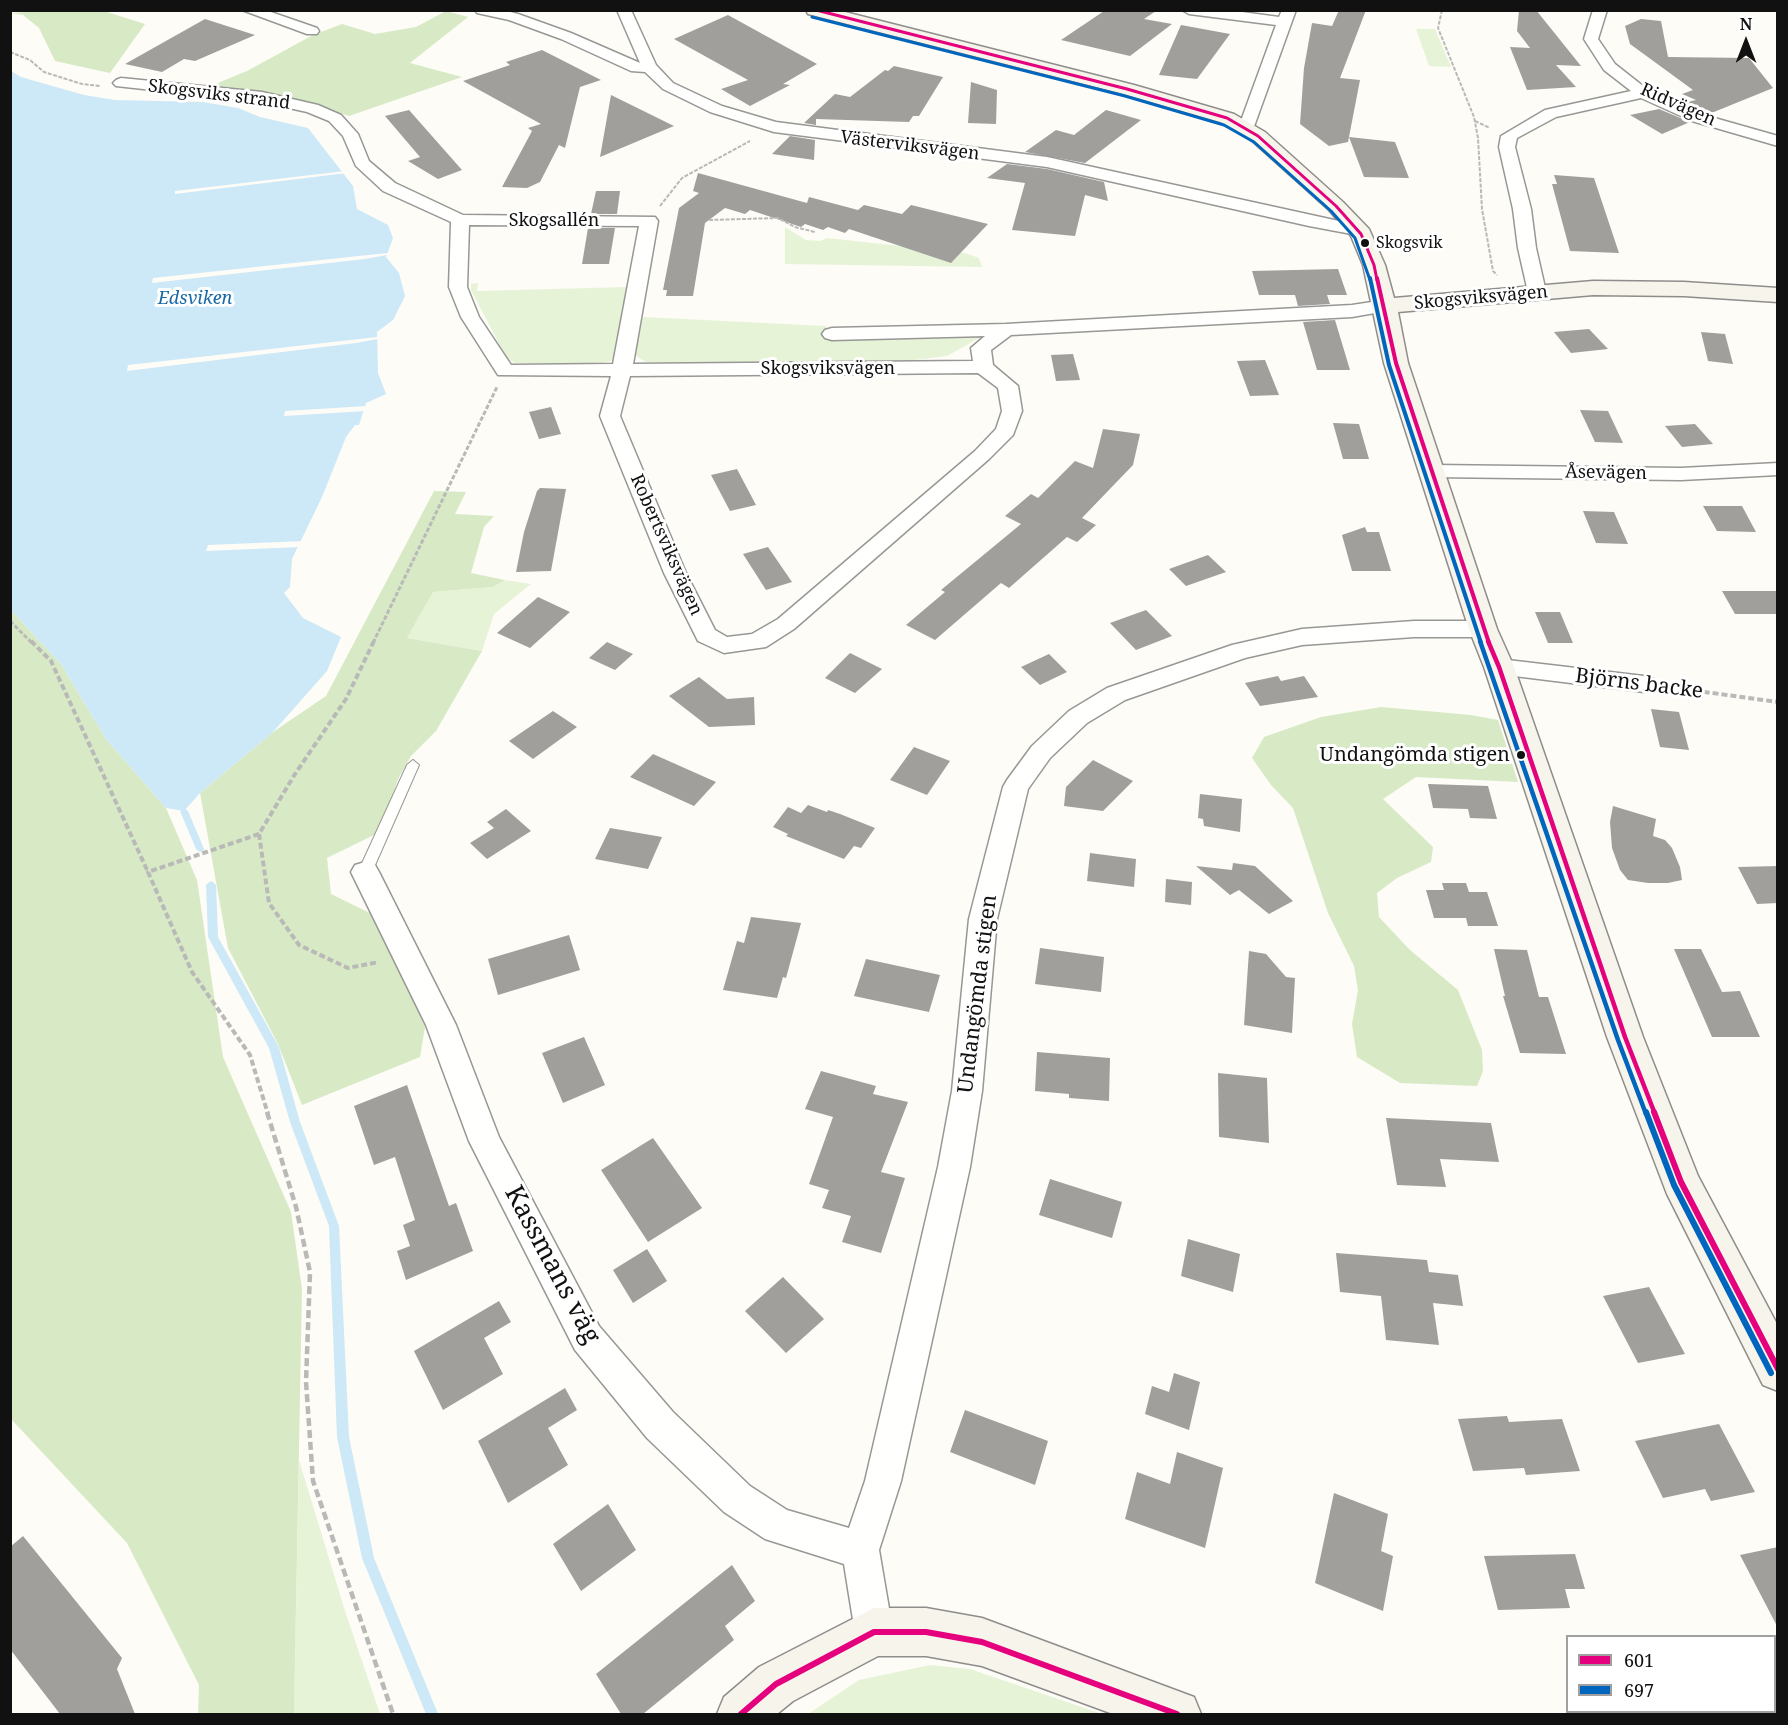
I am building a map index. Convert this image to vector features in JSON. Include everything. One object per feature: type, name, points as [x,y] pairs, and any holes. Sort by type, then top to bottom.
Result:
[{"type":"street","points":[[249,10],[312,31]]},
{"type":"street","points":[[482,10],[513,17],[566,36],[636,68],[649,67],[624,10]]},
{"type":"street","points":[[814,10],[1126,89],[1227,118],[1258,136],[1357,230],[1374,265],[1396,363],[1434,471],[1483,629],[1499,667],[1625,1037],[1681,1182],[1778,1370]]},
{"type":"street","points":[[1189,10],[1286,16],[1246,129]]},
{"type":"street","name":"Ridvägen","points":[[1600,10],[1591,39],[1609,67],[1643,93],[1698,118],[1778,141]]},
{"type":"street","name":"Västerviksvägen","points":[[649,67],[668,86],[716,109],[774,127],[1047,162],[1309,222],[1357,230]]},
{"type":"street","name":"Skogsviks strand","points":[[121,83],[262,98],[312,108],[335,118],[350,134],[362,163],[389,187],[460,220]]},
{"type":"street","points":[[1537,292],[1527,248],[1522,209],[1507,147],[1509,136],[1551,113],[1643,93]]},
{"type":"street","points":[[460,220],[458,288],[470,317],[505,371],[622,370]]},
{"type":"street","name":"Skogsallén","points":[[460,220],[649,221]]},
{"type":"street","name":"Robertsviksvägen","points":[[649,221],[622,370],[610,416],[675,573],[706,635],[724,645],[758,641],[786,624],[982,455],[1006,431],[1012,411],[1008,386],[983,368]]},
{"type":"street","name":"Skogsviksvägen","points":[[832,334],[1006,330],[1352,311],[1385,306],[1593,288],[1778,295]]},
{"type":"street","points":[[983,368],[981,348],[1006,330]]},
{"type":"street","name":"Skogsviksvägen","points":[[622,370],[983,368]]},
{"type":"street","name":"Åsevägen","points":[[1434,471],[1681,474],[1778,469]]},
{"type":"street","name":"Undangömda stigen","points":[[874,1632],[860,1550],[883,1481],[954,1167],[967,1091],[983,919],[1016,787],[1041,752],[1078,717],[1116,694],[1239,651],[1302,637],[1414,629],[1483,629]]},
{"type":"street","name":"Björns backe","points":[[1499,667],[1644,684]]},
{"type":"street","name":"Kassmans väg","points":[[365,873],[410,957],[441,1025],[485,1141],[587,1338],[660,1425],[737,1499],[778,1526],[860,1550]]},
{"type":"street","points":[[741,1714],[776,1684],[874,1632],[926,1632],[982,1642],[1177,1714]]},
{"type":"lane","points":[[365,873],[413,765]]},
{"type":"path","points":[[1442,10],[1438,28],[1473,117],[1478,138],[1482,209],[1493,271],[1514,294]]},
{"type":"path","points":[[10,52],[30,60],[44,72],[82,84],[98,86],[121,83]]},
{"type":"path","points":[[649,221],[682,178],[774,127]]},
{"type":"path","points":[[710,220],[778,218],[795,227],[815,232]]},
{"type":"path","points":[[410,957],[348,968],[299,945],[268,903],[259,834],[295,774],[346,699],[505,371]]},
{"type":"path","points":[[10,621],[51,661],[192,972],[250,1056],[293,1196],[310,1272],[306,1382],[313,1481],[393,1714]]},
{"type":"path","name":"Björns backe","points":[[1644,684],[1778,702]]},
{"type":"path","points":[[148,872],[259,834]]},
{"type":"green space","points":[[104,11],[145,24],[110,73],[55,61],[39,28],[23,15],[11,13]]},
{"type":"green space","points":[[446,11],[468,17],[410,63],[462,77],[349,116],[291,97],[196,88],[208,87],[247,71],[313,35],[342,24],[375,34],[416,27]]},
{"type":"green space","points":[[1416,29],[1435,29],[1451,67],[1429,66]]},
{"type":"green space","points":[[785,227],[806,240],[820,241],[827,238],[965,253],[979,258],[982,267],[785,264]]},
{"type":"green space","points":[[478,283],[477,291],[627,287],[619,350],[611,361],[598,364],[515,363],[507,359],[471,290],[471,284]]},
{"type":"green space","points":[[643,317],[826,326],[828,337],[981,337],[947,356],[907,361],[646,362],[635,355]]},
{"type":"green space","points":[[434,491],[466,492],[455,514],[494,516],[484,527],[471,573],[505,580],[493,587],[433,592],[407,638],[482,651],[436,731],[411,756],[398,779],[380,832],[327,858],[331,894],[374,915],[425,1027],[420,1057],[302,1105],[278,1044],[228,948],[200,793],[273,732],[326,696]]},
{"type":"green space","points":[[505,580],[531,584],[494,614],[482,651],[407,638],[433,592],[493,587]]},
{"type":"green space","points":[[11,610],[61,664],[106,739],[166,808],[197,880],[223,1057],[291,1212],[302,1289],[294,1714],[198,1714],[199,1685],[127,1543],[11,1419]]},
{"type":"green space","points":[[1381,707],[1471,715],[1498,720],[1518,782],[1416,777],[1383,799],[1433,847],[1431,862],[1397,878],[1377,893],[1379,917],[1410,950],[1458,990],[1482,1050],[1483,1071],[1477,1086],[1400,1083],[1357,1057],[1352,1024],[1358,990],[1354,966],[1328,913],[1293,808],[1271,785],[1252,758],[1264,737],[1321,717]]},
{"type":"green space","points":[[299,1460],[345,1611],[380,1714],[294,1714]]},
{"type":"green space","points":[[930,1665],[970,1669],[1102,1714],[808,1714],[859,1680]]},
{"type":"water","name":"Edsviken","points":[[11,71],[21,77],[84,95],[115,100],[203,102],[238,108],[260,117],[308,128],[353,186],[357,209],[388,225],[393,238],[386,257],[399,273],[405,296],[393,320],[377,332],[378,373],[386,394],[366,403],[359,425],[355,425],[346,437],[322,497],[292,559],[290,587],[284,593],[303,618],[341,637],[327,671],[273,732],[200,793],[184,811],[166,808],[106,739],[61,664],[11,610]]},
{"type":"pier","points":[[345,171],[347,173],[175,194],[175,191]]},
{"type":"pier","points":[[387,253],[387,255],[365,259],[152,283],[153,278]]},
{"type":"pier","points":[[377,337],[378,339],[356,343],[127,371],[128,365]]},
{"type":"pier","points":[[367,406],[366,411],[284,416],[285,411]]},
{"type":"pier","points":[[304,541],[301,547],[206,551],[208,545]]},
{"type":"building","points":[[1339,10],[1366,10],[1340,78],[1360,80],[1348,142],[1329,146],[1300,124],[1304,68],[1312,23],[1332,26]]},
{"type":"building","points":[[1519,10],[1536,10],[1581,66],[1556,65],[1576,87],[1527,90],[1510,47],[1530,48],[1517,31]]},
{"type":"building","points":[[1104,11],[1156,11],[1144,19],[1172,24],[1130,56],[1061,40]]},
{"type":"building","points":[[728,15],[817,64],[783,84],[790,85],[750,106],[721,89],[748,80],[674,39]]},
{"type":"building","points":[[205,19],[255,35],[195,61],[184,59],[162,72],[125,64]]},
{"type":"building","points":[[1641,19],[1661,21],[1668,57],[1749,58],[1773,88],[1709,114],[1683,103],[1696,100],[1682,94],[1693,90],[1630,44],[1625,26]]},
{"type":"building","points":[[1181,25],[1230,34],[1197,79],[1159,75]]},
{"type":"building","points":[[542,50],[601,80],[580,87],[565,148],[559,145],[540,182],[527,188],[502,187],[532,131],[528,128],[541,124],[463,81],[510,65],[506,62]]},
{"type":"building","points":[[894,66],[943,77],[919,116],[913,116],[909,122],[816,119],[816,125],[804,123],[835,94],[850,97],[885,70],[888,71]]},
{"type":"building","points":[[971,82],[997,90],[996,124],[968,123]]},
{"type":"building","points":[[611,95],[674,126],[600,157]]},
{"type":"building","points":[[1659,109],[1690,122],[1662,134],[1630,115]]},
{"type":"building","points":[[409,110],[462,170],[438,179],[408,161],[420,157],[385,116]]},
{"type":"building","points":[[1106,110],[1141,120],[1085,163],[1025,152],[1056,130],[1074,135]]},
{"type":"building","points":[[790,136],[815,140],[814,160],[772,154]]},
{"type":"building","points":[[1349,137],[1395,142],[1409,178],[1364,177]]},
{"type":"building","points":[[1007,164],[1047,169],[1104,182],[1108,201],[1085,195],[1075,236],[1012,230],[1025,183],[987,178]]},
{"type":"building","points":[[698,173],[807,203],[809,197],[858,210],[864,205],[902,214],[911,205],[988,224],[951,263],[849,229],[845,233],[828,227],[823,230],[805,224],[801,227],[750,210],[745,214],[725,208],[705,223],[693,296],[666,296],[667,290],[663,290],[679,208],[699,193],[693,191]]},
{"type":"building","points":[[1554,175],[1594,178],[1619,253],[1570,251],[1552,184],[1557,184]]},
{"type":"building","points":[[596,191],[620,191],[617,214],[591,214]]},
{"type":"building","points":[[588,228],[615,228],[609,264],[582,264]]},
{"type":"building","points":[[1338,269],[1347,295],[1327,295],[1330,304],[1298,306],[1295,295],[1259,295],[1252,271]]},
{"type":"building","points":[[1335,320],[1350,370],[1317,370],[1303,322]]},
{"type":"building","points":[[1589,329],[1608,349],[1571,353],[1554,332]]},
{"type":"building","points":[[1701,332],[1725,334],[1733,364],[1708,361]]},
{"type":"building","points":[[1073,354],[1080,380],[1056,381],[1051,355]]},
{"type":"building","points":[[1265,360],[1279,395],[1250,396],[1237,361]]},
{"type":"building","points":[[551,407],[561,434],[539,439],[529,412]]},
{"type":"building","points":[[1580,410],[1608,411],[1623,443],[1595,442]]},
{"type":"building","points":[[1333,423],[1359,424],[1369,459],[1343,459]]},
{"type":"building","points":[[1695,424],[1713,444],[1682,447],[1665,426]]},
{"type":"building","points":[[1103,429],[1140,434],[1133,465],[1082,518],[1096,525],[1077,542],[1067,537],[1009,588],[1001,583],[935,640],[906,625],[945,592],[941,590],[1021,524],[1005,516],[1031,494],[1038,498],[1075,461],[1093,468]]},
{"type":"building","points":[[737,469],[756,505],[730,511],[711,475]]},
{"type":"building","points":[[540,488],[566,489],[551,571],[516,572],[524,532]]},
{"type":"building","points":[[1703,506],[1742,506],[1756,532],[1717,531]]},
{"type":"building","points":[[1583,511],[1614,512],[1628,544],[1596,543]]},
{"type":"building","points":[[1365,527],[1367,532],[1379,532],[1391,571],[1352,571],[1342,535]]},
{"type":"building","points":[[768,547],[792,582],[766,590],[743,554]]},
{"type":"building","points":[[1208,555],[1226,572],[1186,586],[1169,569]]},
{"type":"building","points":[[1722,591],[1778,591],[1778,614],[1735,614]]},
{"type":"building","points":[[538,597],[570,612],[530,648],[497,633]]},
{"type":"building","points":[[1146,610],[1172,636],[1136,650],[1110,623]]},
{"type":"building","points":[[1535,612],[1560,612],[1573,643],[1548,643]]},
{"type":"building","points":[[607,642],[633,654],[615,670],[589,658]]},
{"type":"building","points":[[850,653],[882,669],[855,693],[825,678]]},
{"type":"building","points":[[1049,654],[1067,672],[1040,685],[1021,667]]},
{"type":"building","points":[[1278,676],[1281,681],[1304,676],[1318,697],[1260,706],[1245,683]]},
{"type":"building","points":[[699,677],[727,699],[754,697],[755,725],[709,727],[669,696]]},
{"type":"building","points":[[1651,709],[1679,712],[1689,750],[1660,747]]},
{"type":"building","points":[[553,711],[577,727],[533,759],[509,741]]},
{"type":"building","points":[[914,747],[950,761],[927,795],[890,780]]},
{"type":"building","points":[[653,754],[716,782],[694,806],[630,777]]},
{"type":"building","points":[[1093,760],[1133,781],[1103,811],[1064,806],[1066,787]]},
{"type":"building","points":[[1428,784],[1488,786],[1497,819],[1470,818],[1468,809],[1433,808]]},
{"type":"building","points":[[1200,794],[1242,799],[1240,832],[1204,826],[1203,819],[1198,818]]},
{"type":"building","points":[[808,805],[840,814],[875,828],[861,848],[854,846],[844,859],[786,836],[788,834],[773,827],[788,807],[801,813]]},
{"type":"building","points":[[1613,806],[1656,819],[1653,836],[1665,840],[1672,848],[1680,867],[1682,880],[1648,883],[1628,880],[1620,870],[1612,848],[1610,822]]},
{"type":"building","points":[[506,809],[531,831],[487,859],[470,843],[494,828],[487,822]]},
{"type":"building","points":[[610,828],[662,837],[648,869],[595,859]]},
{"type":"building","points":[[1090,853],[1136,859],[1134,887],[1087,881]]},
{"type":"building","points":[[1233,863],[1255,866],[1293,901],[1269,914],[1239,890],[1230,895],[1196,866],[1232,870]]},
{"type":"building","points":[[1778,866],[1778,903],[1757,904],[1738,867]]},
{"type":"building","points":[[1166,879],[1192,882],[1191,905],[1165,902]]},
{"type":"building","points":[[1442,883],[1466,883],[1469,892],[1487,892],[1498,926],[1468,926],[1466,918],[1434,918],[1426,890],[1444,890]]},
{"type":"building","points":[[751,917],[801,923],[786,978],[783,977],[777,998],[723,990],[737,941],[744,943]]},
{"type":"building","points":[[569,935],[580,970],[498,995],[488,959]]},
{"type":"building","points":[[1040,948],[1104,957],[1101,992],[1035,984]]},
{"type":"building","points":[[1494,949],[1527,950],[1539,997],[1548,997],[1566,1054],[1520,1053],[1503,996],[1505,996]]},
{"type":"building","points":[[1674,949],[1701,949],[1722,992],[1740,991],[1760,1037],[1712,1037]]},
{"type":"building","points":[[1249,951],[1266,954],[1286,977],[1295,978],[1292,1033],[1244,1025]]},
{"type":"building","points":[[866,959],[940,975],[929,1012],[854,996]]},
{"type":"building","points":[[584,1037],[605,1085],[563,1103],[542,1053]]},
{"type":"building","points":[[1037,1052],[1110,1058],[1109,1101],[1069,1098],[1069,1094],[1035,1091]]},
{"type":"building","points":[[821,1071],[876,1086],[873,1094],[908,1102],[881,1172],[905,1178],[881,1253],[842,1242],[851,1216],[822,1208],[829,1190],[809,1184],[833,1117],[805,1109]]},
{"type":"building","points":[[1218,1073],[1267,1078],[1269,1143],[1219,1137]]},
{"type":"building","points":[[407,1085],[449,1206],[456,1203],[473,1251],[406,1280],[397,1251],[410,1246],[403,1225],[415,1220],[395,1157],[374,1165],[354,1106]]},
{"type":"building","points":[[1386,1118],[1491,1123],[1499,1162],[1440,1159],[1446,1187],[1397,1185]]},
{"type":"building","points":[[653,1138],[702,1208],[648,1242],[601,1170]]},
{"type":"building","points":[[1050,1179],[1122,1202],[1112,1238],[1039,1215]]},
{"type":"building","points":[[1188,1239],[1240,1254],[1233,1292],[1181,1276]]},
{"type":"building","points":[[647,1249],[667,1281],[633,1303],[613,1270]]},
{"type":"building","points":[[1336,1253],[1427,1260],[1429,1272],[1458,1275],[1463,1306],[1433,1303],[1439,1345],[1386,1340],[1381,1296],[1340,1292]]},
{"type":"building","points":[[783,1277],[824,1319],[786,1353],[745,1311]]},
{"type":"building","points":[[1649,1287],[1685,1354],[1638,1363],[1603,1296]]},
{"type":"building","points":[[499,1301],[511,1322],[484,1338],[503,1374],[443,1410],[414,1351]]},
{"type":"building","points":[[1174,1373],[1200,1382],[1189,1430],[1145,1414],[1152,1386],[1169,1392]]},
{"type":"building","points":[[565,1388],[577,1410],[548,1428],[568,1465],[508,1503],[478,1441]]},
{"type":"building","points":[[965,1410],[1048,1441],[1035,1485],[950,1452]]},
{"type":"building","points":[[1507,1416],[1509,1422],[1562,1419],[1580,1471],[1526,1475],[1524,1468],[1473,1471],[1458,1419]]},
{"type":"building","points":[[1719,1424],[1755,1492],[1711,1501],[1705,1489],[1663,1498],[1635,1441]]},
{"type":"building","points":[[1177,1452],[1223,1468],[1205,1548],[1125,1519],[1137,1472],[1170,1484]]},
{"type":"building","points":[[1334,1493],[1388,1514],[1381,1551],[1393,1556],[1383,1611],[1315,1583]]},
{"type":"building","points":[[608,1504],[636,1550],[581,1591],[553,1544]]},
{"type":"building","points":[[23,1536],[122,1658],[117,1669],[135,1714],[60,1714],[10,1649],[10,1547]]},
{"type":"building","points":[[1778,1547],[1778,1628],[1740,1555]]},
{"type":"building","points":[[1575,1554],[1585,1589],[1565,1589],[1570,1608],[1498,1610],[1484,1556]]},
{"type":"building","points":[[732,1565],[755,1601],[725,1626],[734,1640],[643,1714],[621,1714],[596,1674]]},
{"type":"waterway","points":[[184,811],[200,849]]},
{"type":"waterway","points":[[211,885],[213,937],[274,1047],[295,1122],[334,1226],[343,1437],[368,1558],[432,1714]]},
{"type":"transit line","name":"601","points":[[816,10],[1127,89],[1227,118],[1258,136],[1336,206],[1361,234],[1374,265],[1396,363],[1483,629],[1499,667],[1625,1037],[1681,1182],[1778,1369]]},
{"type":"transit line","name":"697","points":[[812,17],[1125,96],[1224,125],[1254,142],[1331,211],[1355,238],[1367,267],[1389,365],[1476,631],[1492,670],[1618,1040],[1674,1185],[1771,1373]]},
{"type":"transit line","name":"601","points":[[741,1714],[776,1684],[874,1632],[926,1632],[982,1642],[1177,1714]]},
{"type":"place","name":"Skogsvik","points":[[1365,243]]},
{"type":"place","name":"Undangömda stigen","points":[[1521,755]]}]
